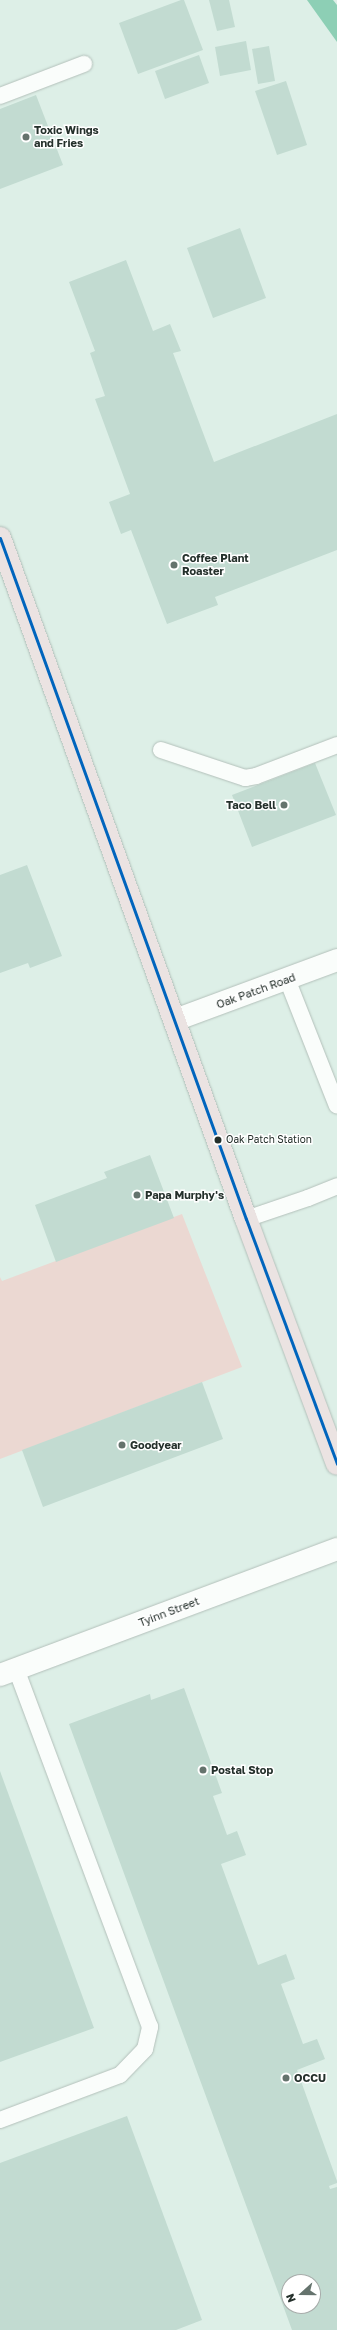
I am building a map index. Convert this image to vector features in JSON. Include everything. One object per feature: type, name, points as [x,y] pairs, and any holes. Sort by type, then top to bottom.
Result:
[{"type":"main road","points":[[0,538],[246,1219],[337,1464]]},
{"type":"street","name":"Oak Patch Road","points":[[175,1020],[337,960]]},
{"type":"street","name":"Tyinn Street","points":[[8,1672],[337,1549]]},
{"type":"lane","points":[[0,96],[84,64]]},
{"type":"lane","points":[[161,750],[245,778],[256,776],[337,745]]},
{"type":"lane","points":[[287,979],[337,1106]]},
{"type":"lane","points":[[246,1219],[308,1198],[337,1186]]},
{"type":"lane","points":[[0,2120],[120,2075],[145,2049],[150,2027],[8,1672]]},
{"type":"shaded area","points":[[307,0],[333,0],[337,5],[337,42]]},
{"type":"shaded area","points":[[182,1214],[242,1367],[0,1459],[0,1277],[2,1281]]},
{"type":"building","points":[[184,0],[203,50],[138,74],[119,23]]},
{"type":"building","points":[[209,0],[229,0],[235,27],[217,31]]},
{"type":"building","points":[[246,41],[251,70],[220,76],[215,47]]},
{"type":"building","points":[[269,46],[275,81],[258,84],[252,49]]},
{"type":"building","points":[[199,55],[209,83],[165,99],[155,71]]},
{"type":"building","points":[[286,81],[307,145],[277,155],[255,91]]},
{"type":"building","name":"Toxic Wings and Fries","points":[[36,95],[63,165],[0,189],[0,109]]},
{"type":"building","points":[[240,228],[266,298],[213,318],[187,248]]},
{"type":"building","points":[[126,260],[153,331],[170,324],[181,351],[173,353],[214,462],[337,414],[337,550],[215,597],[218,605],[167,624],[131,530],[121,534],[109,502],[130,494],[95,399],[105,396],[90,353],[95,351],[69,282]]},
{"type":"building","name":"Taco Bell","points":[[315,763],[336,815],[252,847],[232,795]]},
{"type":"building","points":[[27,865],[62,956],[30,968],[28,963],[0,973],[0,875]]},
{"type":"building","points":[[150,1155],[174,1218],[56,1262],[35,1205],[107,1178],[104,1172]]},
{"type":"building","name":"Goodyear","points":[[202,1382],[223,1439],[43,1507],[22,1450]]},
{"type":"building","points":[[184,1688],[222,1793],[213,1796],[227,1835],[237,1831],[246,1855],[221,1864],[258,1965],[286,1954],[295,1979],[281,1984],[303,2044],[317,2039],[325,2059],[297,2070],[337,2181],[337,2183],[329,2186],[330,2189],[337,2187],[337,2330],[292,2330],[286,2314],[321,2314],[321,2274],[281,2274],[281,2300],[69,1724],[150,1694],[151,1700]]},
{"type":"building","points":[[0,1771],[94,2028],[0,2062]]},
{"type":"building","points":[[127,2116],[202,2320],[176,2330],[0,2330],[0,2163]]},
{"type":"transit line","points":[[0,538],[246,1219],[337,1464]]},
{"type":"place","name":"Toxic Wings and Fries","points":[[26,137]]},
{"type":"place","name":"Coffee Plant Roaster","points":[[174,565]]},
{"type":"place","name":"Taco Bell","points":[[284,805]]},
{"type":"place","name":"Oak Patch Station","points":[[218,1140]]},
{"type":"place","name":"Papa Murphy's","points":[[137,1195]]},
{"type":"place","name":"Goodyear","points":[[122,1445]]},
{"type":"place","name":"Postal Stop","points":[[203,1770]]},
{"type":"place","name":"OCCU","points":[[286,2078]]}]
